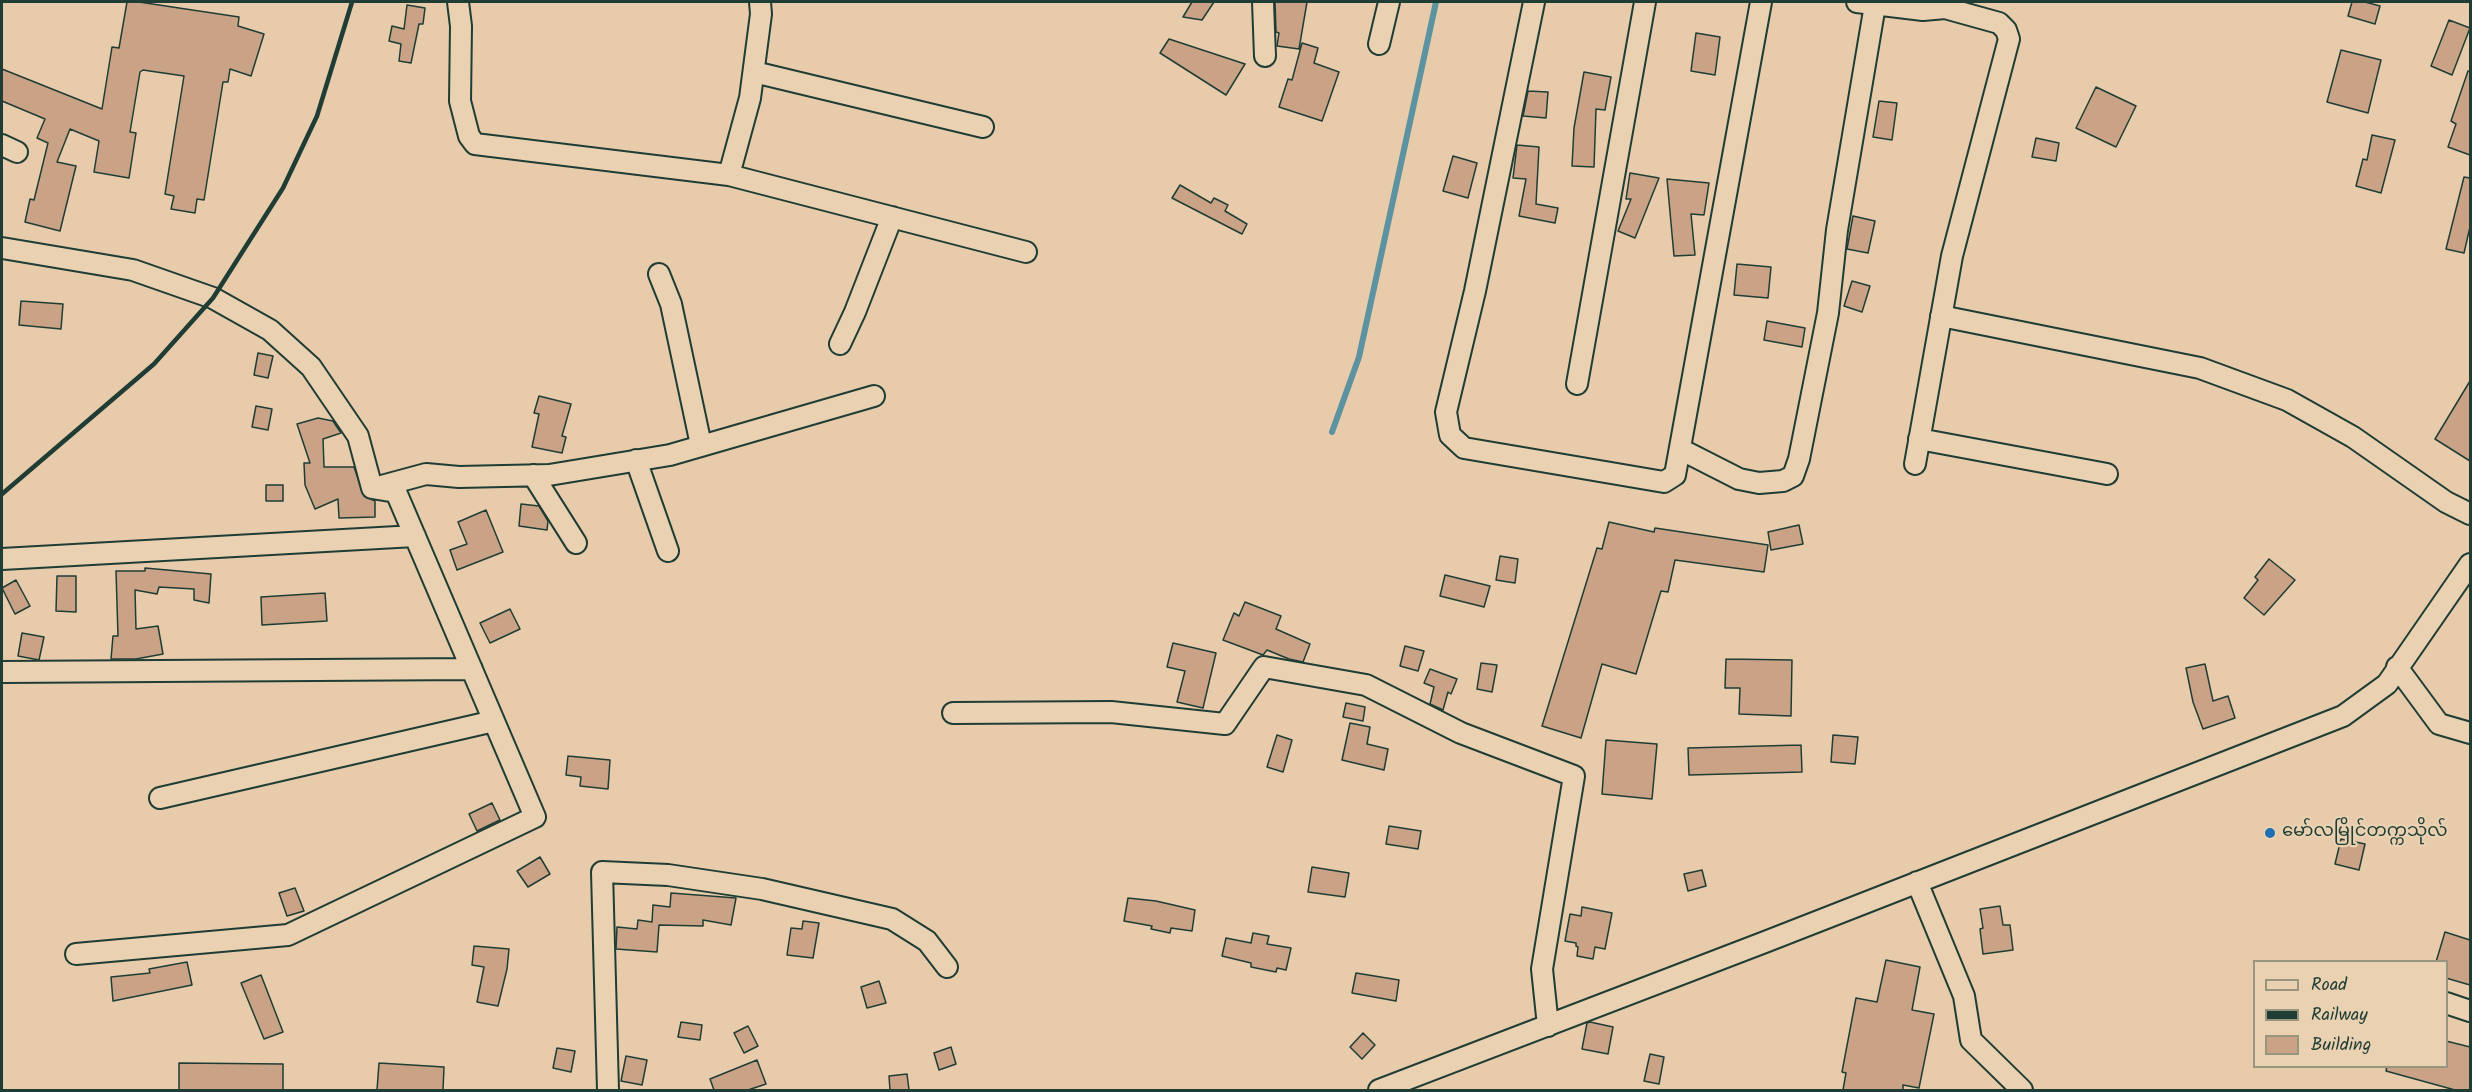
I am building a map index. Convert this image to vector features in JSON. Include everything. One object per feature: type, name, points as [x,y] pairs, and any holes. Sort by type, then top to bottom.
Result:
[{"type":"street","points":[[458,2],[461,26],[460,101],[469,136],[475,144],[729,175],[1026,252]]},
{"type":"street","points":[[729,175],[750,98],[761,14],[760,2]]},
{"type":"street","points":[[1263,2],[1265,56]]},
{"type":"street","points":[[1379,44],[1389,2]]},
{"type":"street","points":[[1534,2],[1475,291],[1446,412],[1450,435],[1464,448],[1664,482],[1675,475],[1761,2]]},
{"type":"street","points":[[1577,384],[1645,2]]},
{"type":"street","points":[[1680,450],[1739,479],[1759,483],[1783,481],[1793,476],[1799,459],[1828,313],[1866,3],[1923,10],[1947,4],[1999,23],[2007,30],[2009,39],[1952,256],[1915,464]]},
{"type":"street","points":[[754,72],[983,127]]},
{"type":"street","points":[[840,344],[892,217]]},
{"type":"street","points":[[2,248],[133,270],[213,298],[270,330],[311,367],[358,436],[372,488]]},
{"type":"street","points":[[659,274],[671,304],[701,445]]},
{"type":"street","points":[[1941,316],[2199,368],[2287,400],[2353,437],[2446,502],[2470,514]]},
{"type":"street","points":[[372,488],[426,474],[459,477],[549,475],[670,455],[874,396]]},
{"type":"street","points":[[1919,439],[2107,474]]},
{"type":"street","points":[[636,460],[668,551]]},
{"type":"street","points":[[533,475],[576,543]]},
{"type":"street","points":[[76,954],[288,935],[535,817],[396,492],[372,488]]},
{"type":"street","points":[[2,559],[415,536]]},
{"type":"street","points":[[1379,1090],[2343,716],[2387,684],[2470,564]]},
{"type":"street","points":[[953,713],[1110,712],[1225,724],[1264,667],[1366,685],[1461,733],[1575,776],[1542,969],[1548,1026]]},
{"type":"street","points":[[2397,667],[2439,724],[2470,733]]},
{"type":"street","points":[[2,672],[472,669]]},
{"type":"street","points":[[160,798],[494,721]]},
{"type":"street","points":[[608,1090],[602,872],[668,875],[762,889],[892,919],[927,941],[947,967]]},
{"type":"street","points":[[1917,882],[1964,996],[1971,1040],[2022,1090]]},
{"type":"street","points":[[2448,1004],[2470,1011]]},
{"type":"building","points":[[127,2],[239,17],[238,26],[264,34],[251,76],[230,69],[228,82],[223,82],[204,200],[197,199],[195,213],[171,209],[174,196],[165,194],[184,76],[143,70],[140,72],[130,132],[136,133],[129,178],[94,172],[99,141],[70,129],[57,162],[76,166],[60,231],[25,222],[30,199],[34,200],[48,143],[37,138],[45,119],[2,101],[2,69],[102,109],[112,47],[119,48]]},
{"type":"building","points":[[1192,2],[1214,2],[1202,20],[1183,17]]},
{"type":"building","points":[[1275,2],[1307,2],[1299,49],[1277,46],[1279,33],[1276,32]]},
{"type":"building","points":[[2352,2],[2365,2],[2380,6],[2375,24],[2348,16]]},
{"type":"building","points":[[407,5],[425,8],[423,24],[419,24],[411,63],[399,61],[401,44],[389,41],[392,26],[404,29]]},
{"type":"building","points":[[2449,20],[2470,28],[2452,75],[2431,66]]},
{"type":"building","points":[[1696,33],[1720,37],[1715,75],[1691,71]]},
{"type":"building","points":[[1169,39],[1245,64],[1226,95],[1160,53]]},
{"type":"building","points":[[1302,43],[1318,48],[1314,63],[1339,72],[1322,121],[1279,107],[1288,79],[1292,80]]},
{"type":"building","points":[[2341,50],[2381,60],[2368,113],[2327,102]]},
{"type":"building","points":[[2468,71],[2470,71],[2470,155],[2448,147],[2456,124],[2451,121]]},
{"type":"building","points":[[1584,72],[1611,77],[1605,110],[1596,109],[1594,167],[1572,166],[1574,128]]},
{"type":"building","points":[[2096,87],[2136,106],[2116,147],[2076,128]]},
{"type":"building","points":[[1528,91],[1548,92],[1546,118],[1523,116]]},
{"type":"building","points":[[1879,101],[1897,103],[1892,140],[1873,137]]},
{"type":"building","points":[[2372,135],[2395,140],[2381,193],[2356,186],[2363,159],[2367,160]]},
{"type":"building","points":[[2036,138],[2059,143],[2056,161],[2032,157]]},
{"type":"building","points":[[1517,145],[1539,147],[1536,204],[1558,208],[1555,223],[1519,216],[1526,179],[1513,178]]},
{"type":"building","points":[[1453,156],[1477,163],[1468,198],[1443,191]]},
{"type":"building","points":[[1630,173],[1659,178],[1635,238],[1618,231],[1631,199],[1626,199]]},
{"type":"building","points":[[2464,177],[2470,178],[2470,227],[2464,253],[2446,249]]},
{"type":"building","points":[[1667,179],[1709,183],[1704,215],[1691,214],[1695,255],[1674,256]]},
{"type":"building","points":[[1180,185],[1211,203],[1214,198],[1228,205],[1225,211],[1247,224],[1242,234],[1172,198]]},
{"type":"building","points":[[1853,216],[1875,221],[1868,253],[1847,249]]},
{"type":"building","points":[[1737,264],[1771,267],[1768,298],[1734,295]]},
{"type":"building","points":[[1852,281],[1870,286],[1862,312],[1844,306]]},
{"type":"building","points":[[21,301],[63,304],[61,329],[19,325]]},
{"type":"building","points":[[1767,321],[1805,328],[1802,347],[1764,340]]},
{"type":"building","points":[[258,353],[273,356],[268,378],[254,375]]},
{"type":"building","points":[[2470,381],[2470,461],[2435,439]]},
{"type":"building","points":[[539,396],[571,404],[562,436],[566,437],[562,453],[532,447],[539,414],[534,413]]},
{"type":"building","points":[[256,406],[272,409],[268,430],[252,427]]},
{"type":"building","points":[[318,418],[333,421],[341,433],[323,439],[324,467],[354,467],[364,496],[375,501],[375,517],[339,518],[338,499],[315,509],[305,485],[304,463],[310,463],[297,424]]},
{"type":"building","points":[[266,485],[283,485],[283,501],[266,501]]},
{"type":"building","points":[[521,504],[539,506],[548,521],[547,530],[519,526]]},
{"type":"building","points":[[486,510],[503,552],[457,570],[450,550],[467,544],[458,522]]},
{"type":"building","points":[[1609,522],[1654,532],[1655,528],[1768,545],[1764,572],[1675,560],[1668,592],[1661,591],[1636,674],[1602,664],[1581,738],[1542,726],[1597,548],[1602,549]]},
{"type":"building","points":[[1799,525],[1803,544],[1771,550],[1768,532]]},
{"type":"building","points":[[1500,556],[1518,559],[1515,583],[1496,580]]},
{"type":"building","points":[[2269,559],[2295,580],[2264,615],[2244,598],[2258,580],[2255,577]]},
{"type":"building","points":[[145,568],[211,574],[209,603],[194,600],[194,589],[159,587],[157,594],[135,590],[136,629],[158,626],[163,654],[136,659],[111,659],[113,636],[118,636],[116,571],[145,571]]},
{"type":"building","points":[[1445,575],[1490,586],[1484,607],[1440,596]]},
{"type":"building","points":[[57,576],[76,576],[76,612],[56,611]]},
{"type":"building","points":[[16,580],[30,606],[15,614],[2,588]]},
{"type":"building","points":[[325,593],[327,621],[262,625],[261,597]]},
{"type":"building","points":[[1245,602],[1281,616],[1276,629],[1310,644],[1303,662],[1267,650],[1263,655],[1223,640],[1234,613],[1239,616]]},
{"type":"building","points":[[510,609],[520,629],[490,643],[480,623]]},
{"type":"building","points":[[22,633],[44,637],[39,660],[18,656]]},
{"type":"building","points":[[1173,643],[1216,653],[1203,708],[1177,702],[1185,671],[1167,667]]},
{"type":"building","points":[[1405,646],[1424,651],[1418,671],[1400,666]]},
{"type":"building","points":[[1726,659],[1792,660],[1791,716],[1739,714],[1740,688],[1725,688]]},
{"type":"building","points":[[1481,663],[1497,665],[1492,692],[1477,689]]},
{"type":"building","points":[[2205,664],[2213,701],[2228,696],[2235,718],[2203,729],[2193,702],[2186,668]]},
{"type":"building","points":[[1430,669],[1457,679],[1451,694],[1448,692],[1443,710],[1430,704],[1434,687],[1424,683]]},
{"type":"building","points":[[1346,703],[1365,707],[1363,721],[1343,717]]},
{"type":"building","points":[[1350,723],[1370,727],[1367,744],[1388,749],[1384,770],[1342,760]]},
{"type":"building","points":[[1277,735],[1292,740],[1283,772],[1267,767]]},
{"type":"building","points":[[1833,735],[1858,737],[1855,764],[1831,762]]},
{"type":"building","points":[[1606,740],[1657,744],[1652,799],[1602,794]]},
{"type":"building","points":[[1801,745],[1802,772],[1689,775],[1688,748]]},
{"type":"building","points":[[568,756],[610,760],[608,789],[580,786],[581,777],[566,775]]},
{"type":"building","points":[[492,803],[500,820],[477,831],[469,814]]},
{"type":"building","points":[[1389,826],[1421,831],[1418,849],[1386,844]]},
{"type":"building","points":[[2341,839],[2365,844],[2359,870],[2335,864]]},
{"type":"building","points":[[540,857],[550,874],[528,887],[517,871]]},
{"type":"building","points":[[1312,867],[1349,873],[1345,897],[1308,892]]},
{"type":"building","points":[[1702,870],[1706,886],[1688,891],[1684,874]]},
{"type":"building","points":[[295,888],[304,911],[287,916],[279,893]]},
{"type":"building","points":[[671,893],[736,898],[731,925],[703,920],[703,926],[659,925],[657,952],[616,949],[617,927],[637,929],[638,920],[652,922],[653,905],[670,907]]},
{"type":"building","points":[[1128,898],[1156,901],[1195,910],[1192,931],[1171,928],[1170,933],[1151,929],[1152,926],[1124,921]]},
{"type":"building","points":[[2000,906],[2003,925],[2010,925],[2013,950],[1983,954],[1980,909]]},
{"type":"building","points":[[1582,907],[1612,913],[1605,949],[1595,947],[1593,959],[1577,956],[1576,943],[1565,941],[1570,914],[1581,916]]},
{"type":"building","points":[[803,921],[819,923],[813,958],[787,955],[791,928],[802,929]]},
{"type":"building","points":[[2445,932],[2470,940],[2470,985],[2448,979],[2448,960],[2437,960]]},
{"type":"building","points":[[1253,933],[1269,936],[1267,944],[1291,948],[1286,970],[1277,968],[1276,972],[1251,967],[1251,963],[1222,956],[1226,938],[1251,943]]},
{"type":"building","points":[[474,946],[509,949],[507,969],[498,1006],[477,1002],[484,967],[472,965]]},
{"type":"building","points":[[1886,960],[1920,967],[1912,1010],[1934,1014],[1919,1088],[1903,1085],[1903,1090],[1843,1090],[1846,1073],[1842,1072],[1856,998],[1877,1002]]},
{"type":"building","points":[[187,962],[192,985],[113,1001],[111,977],[150,973],[149,969]]},
{"type":"building","points":[[1356,973],[1399,980],[1396,1001],[1352,993]]},
{"type":"building","points":[[261,975],[283,1032],[264,1039],[241,983]]},
{"type":"building","points":[[879,981],[886,1003],[867,1008],[861,987]]},
{"type":"building","points":[[681,1022],[702,1025],[700,1040],[678,1037]]},
{"type":"building","points":[[1587,1023],[1613,1027],[1608,1054],[1582,1049]]},
{"type":"building","points":[[748,1026],[758,1046],[744,1053],[734,1033]]},
{"type":"building","points":[[1363,1033],[1375,1045],[1362,1059],[1350,1047]]},
{"type":"building","points":[[2448,1042],[2470,1047],[2470,1090],[2455,1090],[2386,1071],[2387,1068],[2448,1068]]},
{"type":"building","points":[[951,1047],[956,1064],[939,1070],[934,1053]]},
{"type":"building","points":[[557,1048],[575,1051],[571,1072],[553,1068]]},
{"type":"building","points":[[1650,1054],[1664,1057],[1659,1084],[1644,1081]]},
{"type":"building","points":[[626,1056],[647,1060],[642,1085],[621,1081]]},
{"type":"building","points":[[757,1060],[766,1084],[748,1090],[714,1090],[710,1079]]},
{"type":"building","points":[[179,1063],[283,1064],[283,1090],[179,1090]]},
{"type":"building","points":[[379,1063],[444,1067],[443,1090],[377,1090]]},
{"type":"building","points":[[907,1074],[909,1090],[890,1090],[889,1076]]},
{"type":"waterway","points":[[1332,432],[1359,357],[1436,2]]},
{"type":"railway","points":[[2,494],[154,364],[213,298],[283,188],[317,116],[352,2]]},
{"type":"place","name":"မော်လမြိုင်တက္ကသိုလ်","points":[[2270,833]]}]
